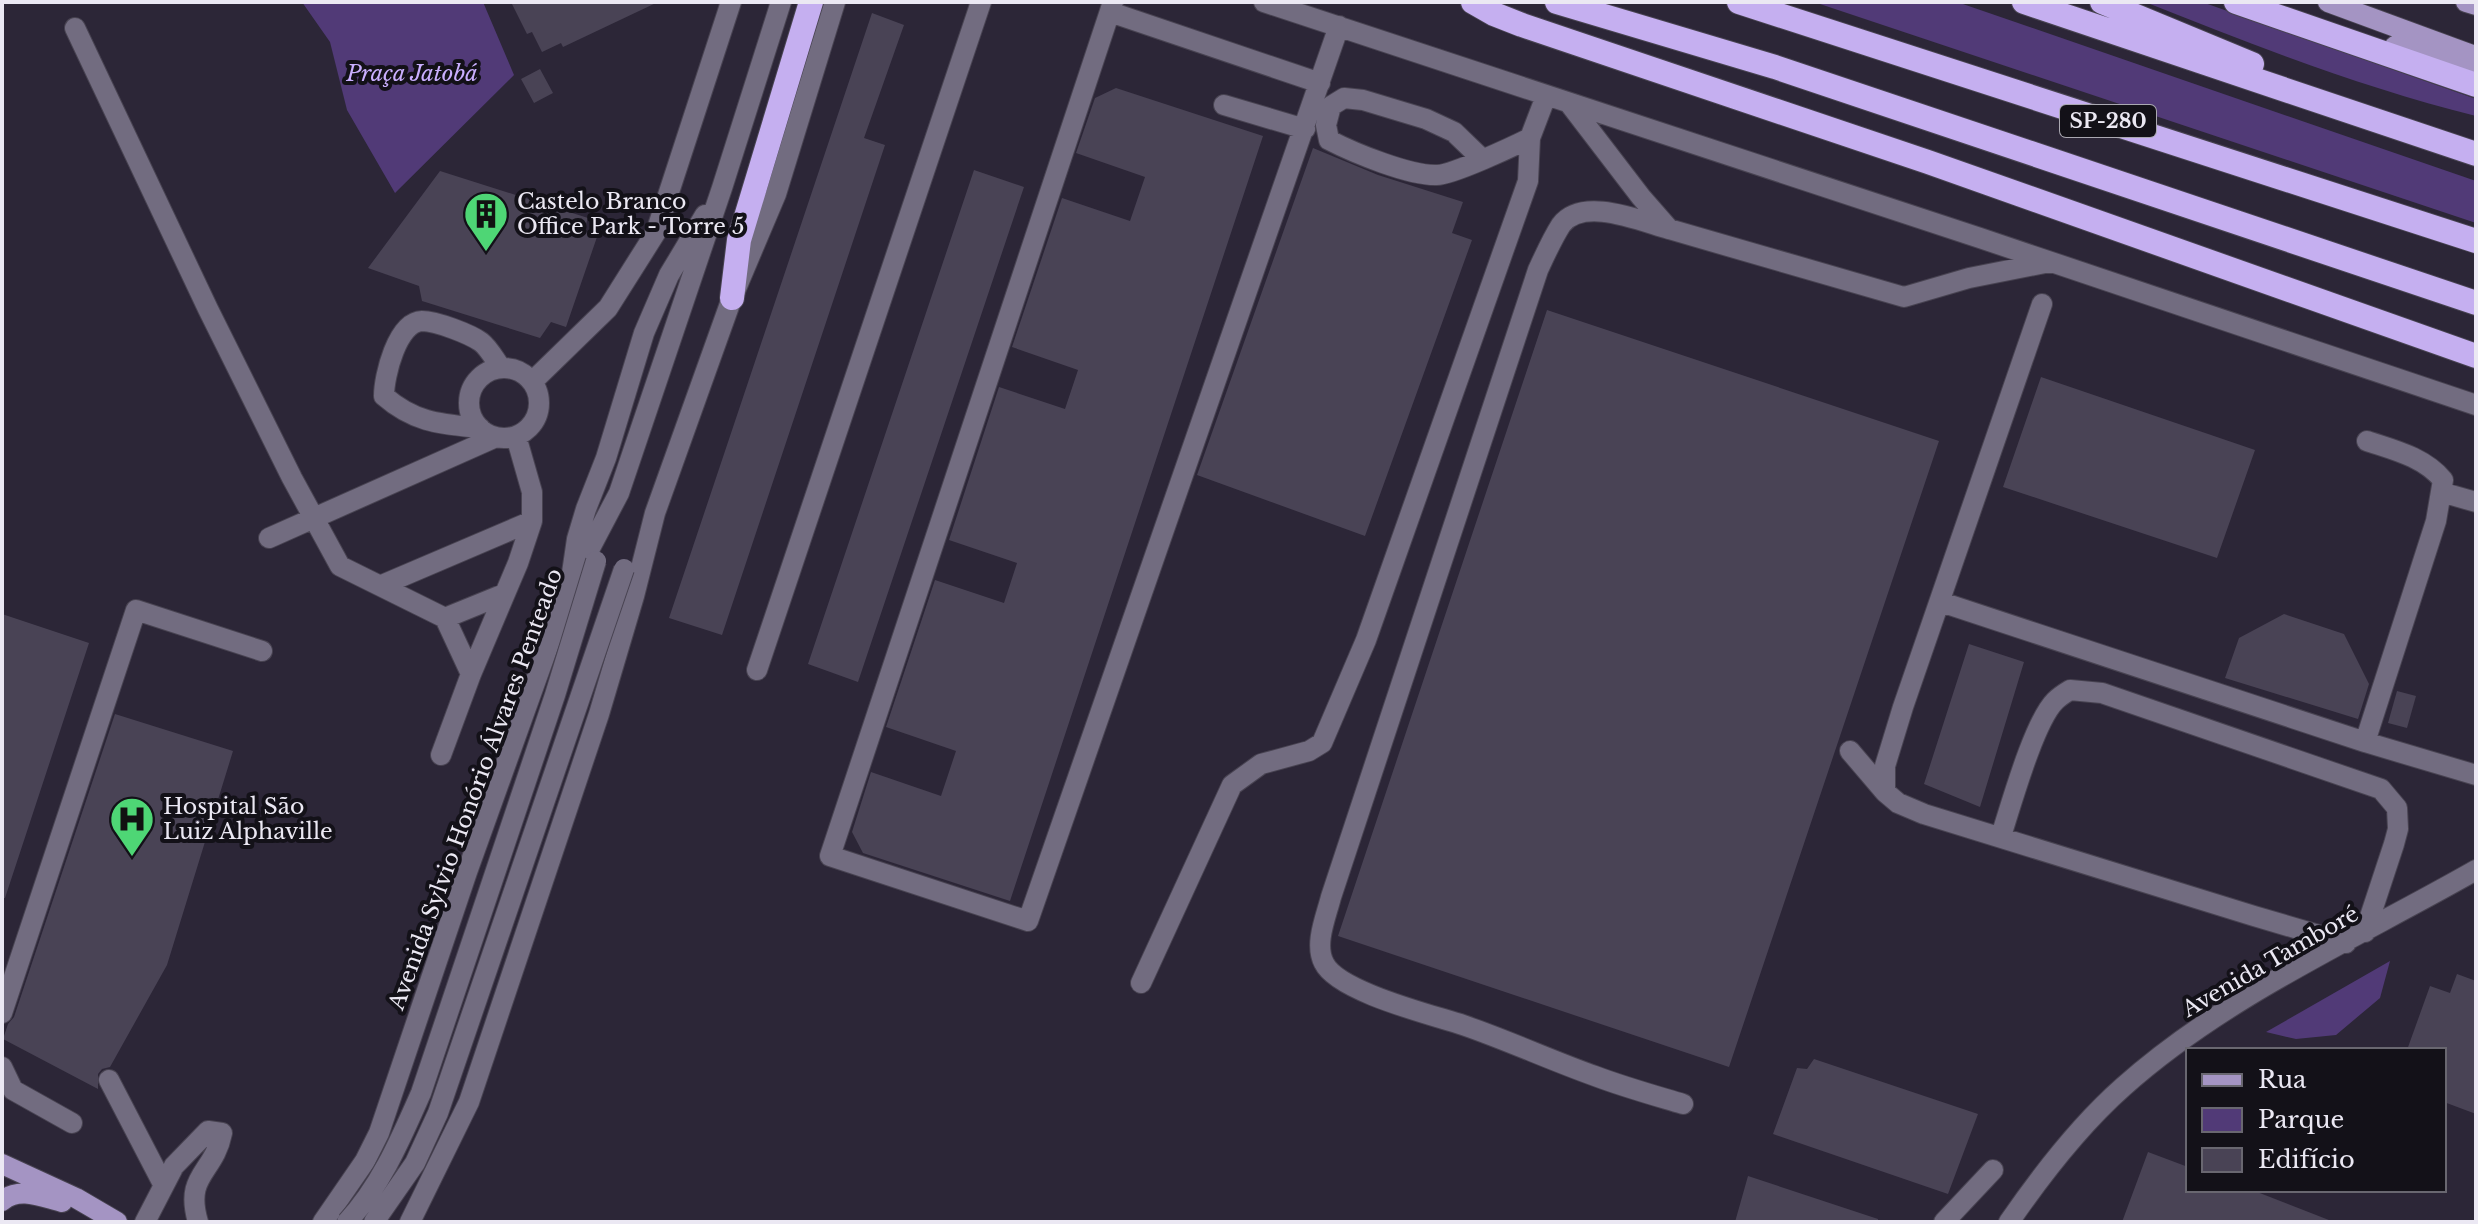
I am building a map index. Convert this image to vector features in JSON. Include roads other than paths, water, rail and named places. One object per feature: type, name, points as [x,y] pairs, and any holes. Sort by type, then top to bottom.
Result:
[{"type":"highway","points":[[732,298],[739,240],[811,2]]},
{"type":"highway","points":[[1473,2],[1522,25],[1928,162],[2476,356]]},
{"type":"highway","points":[[1557,2],[1775,67],[2476,303]]},
{"type":"highway","name":"SP-280","points":[[1739,2],[2476,241]]},
{"type":"highway","points":[[2024,2],[2476,154]]},
{"type":"highway","points":[[2102,2],[2404,131]]},
{"type":"highway","points":[[2240,4],[2476,85]]},
{"type":"main road","points":[[2328,2],[2476,57]]},
{"type":"main road","points":[[2466,2],[2476,5]]},
{"type":"main road","points":[[2240,4],[2476,68]]},
{"type":"main road","points":[[2,1164],[76,1198],[117,1222]]},
{"type":"main road","points":[[2,1201],[13,1193],[26,1193],[97,1212]]},
{"type":"street","name":"Avenida Sylvio Honório Álvares Penteado","points":[[323,1222],[365,1161],[387,1113],[467,872],[569,588],[619,493],[781,2]]},
{"type":"street","points":[[410,1222],[469,1102],[599,714],[655,513],[732,298],[776,194],[835,2]]},
{"type":"street","points":[[757,670],[981,2]]},
{"type":"street","points":[[1264,2],[2476,405]]},
{"type":"street","points":[[533,381],[608,308],[656,232],[728,5]]},
{"type":"street","points":[[1320,83],[1112,7],[830,856],[1028,921],[1305,129],[1339,26]]},
{"type":"street","points":[[75,28],[208,309],[340,566],[445,618],[471,674]]},
{"type":"street","points":[[1141,983],[1232,785],[1261,764],[1309,751],[1322,743],[1366,640],[1528,181],[1530,138],[1546,96]]},
{"type":"street","points":[[1482,159],[1454,132],[1426,119],[1363,100],[1344,98],[1331,106],[1326,125],[1329,140],[1343,148],[1416,173],[1440,175],[1482,159],[1530,138]]},
{"type":"street","points":[[1569,103],[1669,229]]},
{"type":"street","points":[[1224,105],[1305,129]]},
{"type":"street","points":[[569,588],[577,539],[606,458],[644,333],[669,275],[722,188]]},
{"type":"street","points":[[1683,1104],[1596,1077],[1365,991],[1341,979],[1324,964],[1320,942],[1335,882],[1538,270],[1563,223],[1573,214],[1585,210],[1669,229],[1904,297],[1969,278],[2051,262]]},
{"type":"street","points":[[1885,792],[1885,766],[1895,733],[2042,304]]},
{"type":"street","points":[[497,434],[431,423],[402,412],[384,396],[384,384],[392,355],[407,327],[420,321],[457,330],[483,343],[501,368]]},
{"type":"street","points":[[269,538],[497,434],[532,424],[540,403],[533,381],[513,368],[501,368],[489,370],[473,386],[469,408],[497,434],[532,492],[532,521],[441,755]]},
{"type":"street","points":[[2365,742],[2436,521],[2443,480],[2434,469],[2412,456],[2367,441]]},
{"type":"street","points":[[2441,492],[2476,502]]},
{"type":"street","points":[[347,1222],[373,1187],[399,1142],[421,1093],[555,695],[619,493]]},
{"type":"street","points":[[374,1222],[415,1163],[438,1113],[624,569],[655,513]]},
{"type":"street","points":[[382,585],[532,521]]},
{"type":"street","points":[[445,618],[504,594]]},
{"type":"street","points":[[1941,602],[2365,742],[2476,775]]},
{"type":"street","points":[[2,1013],[136,610],[262,651]]},
{"type":"street","points":[[2001,836],[2027,758],[2053,702],[2070,690],[2102,693],[2381,789],[2397,808],[2398,829],[2365,932]]},
{"type":"street","points":[[1850,751],[1885,792],[1898,803],[1924,814],[2346,943]]},
{"type":"street","name":"Avenida Tamboré","points":[[2009,1222],[2034,1187],[2122,1087],[2219,1013],[2476,870]]},
{"type":"street","points":[[2,1067],[13,1090],[72,1123]]},
{"type":"street","points":[[109,1080],[163,1184]]},
{"type":"street","points":[[387,1113],[451,1141]]},
{"type":"street","points":[[145,1222],[174,1166],[208,1131],[222,1133],[219,1150],[197,1179],[194,1208],[198,1222]]},
{"type":"street","points":[[1944,1222],[1993,1170]]},
{"type":"place","name":"Castelo Branco Office Park - Torre 5","points":[[486,253]]},
{"type":"place","name":"Hospital São Luiz Alphaville","points":[[132,858]]},
{"type":"park label","name":"Praça Jatobá","points":[[412,73]]}]
